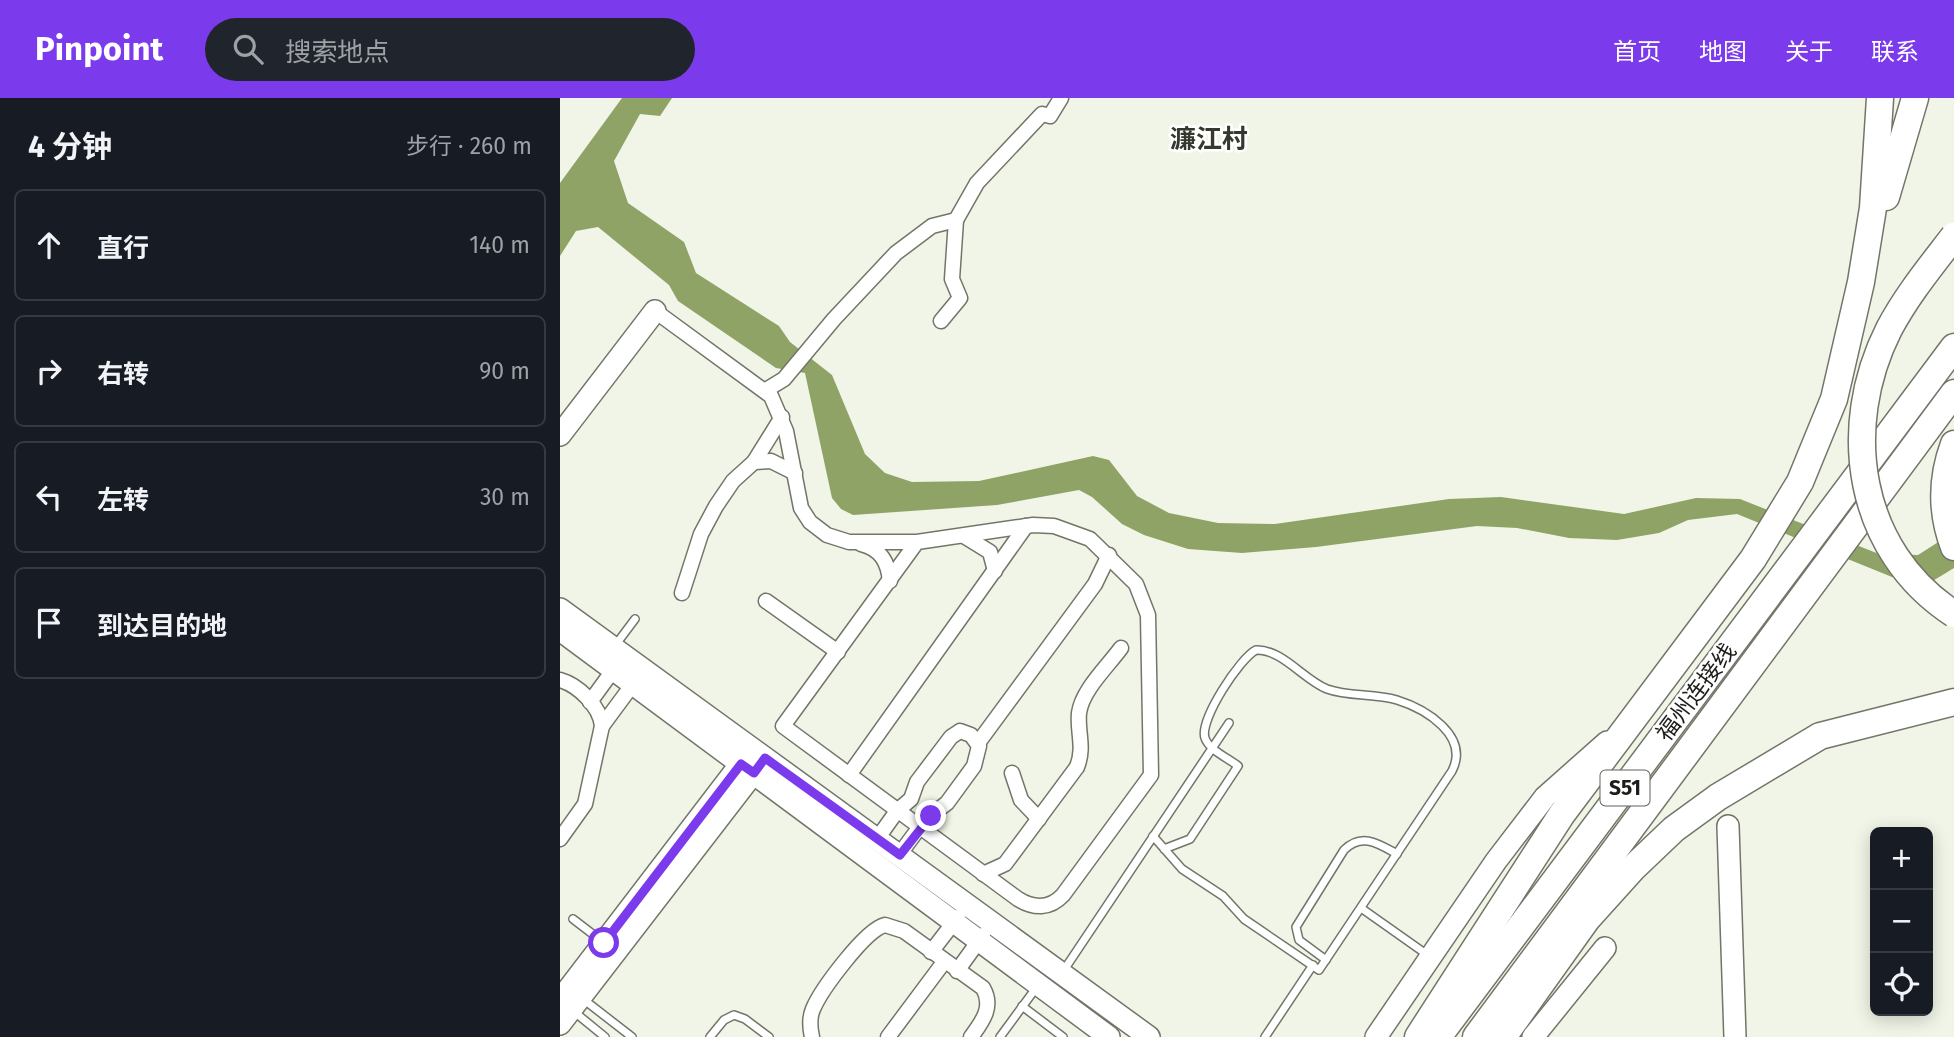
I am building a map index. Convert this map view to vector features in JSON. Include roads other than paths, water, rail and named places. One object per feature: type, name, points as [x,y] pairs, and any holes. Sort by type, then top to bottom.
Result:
[{"type":"highway","points":[[1861,282],[1873,208],[1880,98]]},
{"type":"highway","points":[[1418,1037],[1562,814],[1760,548],[1800,482],[1834,398],[1861,282],[1916,98]]},
{"type":"highway","points":[[1954,236],[1908,298],[1889,329],[1866,391],[1860,444],[1868,502],[1885,541],[1918,584],[1954,614]]},
{"type":"highway","name":"福州连接线","points":[[1438,1037],[1954,347]]},
{"type":"highway","name":"福州连接线","points":[[1476,1037],[1954,393]]},
{"type":"highway","points":[[1954,444],[1944,481],[1943,506],[1954,547]]},
{"type":"highway","points":[[1503,1037],[1587,919],[1674,829],[1718,797],[1819,736],[1954,702]]},
{"type":"street","points":[[941,321],[960,298],[952,279],[956,220],[977,183],[1042,114],[1051,116],[1062,98]]},
{"type":"street","points":[[766,390],[784,379],[834,319],[897,253],[932,226],[956,220]]},
{"type":"street","points":[[560,435],[655,311],[766,390],[782,417],[805,516],[827,535],[880,553],[887,565],[890,581]]},
{"type":"street","points":[[682,593],[701,534],[716,506],[733,481],[754,462],[782,417]]},
{"type":"street","points":[[754,462],[771,461],[795,473]]},
{"type":"street","points":[[849,542],[917,542],[1045,524],[1072,530],[1090,538],[1131,579],[1144,599],[1147,615],[1151,775],[1059,900],[1048,906],[1035,906],[1005,890],[783,726],[917,542]]},
{"type":"street","points":[[849,775],[1026,526]]},
{"type":"street","points":[[963,535],[978,541],[990,552],[995,571]]},
{"type":"street","points":[[900,855],[920,827],[943,807],[974,765],[979,753],[978,743],[1095,584],[1109,555]]},
{"type":"street","points":[[1095,584],[1111,576],[1131,579]]},
{"type":"street","points":[[766,601],[838,652]]},
{"type":"street","points":[[560,609],[614,648],[753,761],[986,932],[1061,973],[1149,1037]]},
{"type":"street","points":[[560,630],[633,684],[900,855],[960,913]]},
{"type":"street","points":[[984,874],[1005,864],[1080,760],[1082,703],[1121,649]]},
{"type":"street","points":[[590,702],[614,669]]},
{"type":"street","points":[[560,680],[569,683],[590,702],[600,715],[602,726],[585,804],[560,839]]},
{"type":"street","points":[[602,726],[633,684]]},
{"type":"street","points":[[1376,1037],[1496,861],[1545,797],[1632,720]]},
{"type":"street","points":[[877,839],[897,811],[911,799],[917,782],[951,737],[965,732],[978,743]]},
{"type":"street","points":[[568,1008],[604,943],[753,761]]},
{"type":"street","points":[[568,1008],[753,761]]},
{"type":"street","points":[[1012,773],[1021,800],[1039,819]]},
{"type":"street","points":[[1728,826],[1735,1037]]},
{"type":"street","points":[[1005,864],[1005,890]]},
{"type":"street","points":[[931,952],[960,913]]},
{"type":"street","points":[[812,1037],[811,1016],[815,1006],[873,929],[885,925],[898,927],[983,988],[987,997],[987,1013],[971,1037]]},
{"type":"street","points":[[957,971],[986,932]]},
{"type":"street","points":[[986,932],[1038,984],[1110,1037]]},
{"type":"street","points":[[1533,1037],[1605,948]]},
{"type":"street","points":[[888,1037],[944,962]]},
{"type":"lane","points":[[614,648],[635,619]]},
{"type":"lane","points":[[1153,836],[1164,849],[1182,869],[1223,896],[1244,919],[1320,970],[1457,762],[1458,753],[1450,734],[1426,714],[1396,700],[1324,688],[1274,655],[1256,650],[1246,657],[1205,720],[1204,735],[1212,748],[1238,766],[1190,839],[1164,849]]},
{"type":"lane","points":[[1061,973],[1229,723]]},
{"type":"lane","points":[[1326,960],[1298,940],[1296,927],[1344,850],[1354,842],[1369,840],[1397,854]]},
{"type":"lane","points":[[1361,908],[1432,958]]},
{"type":"lane","points":[[573,919],[604,943]]},
{"type":"lane","points":[[1265,1037],[1312,965]]},
{"type":"lane","points":[[1000,1037],[1038,984]]},
{"type":"lane","points":[[1022,1006],[1063,1037]]},
{"type":"lane","points":[[568,1008],[605,1037]]},
{"type":"lane","points":[[568,1008],[632,1037]]},
{"type":"lane","points":[[710,1037],[724,1020],[734,1015],[745,1019],[769,1037]]},
{"type":"district","name":"濂江村","points":[[1209,139]]}]
